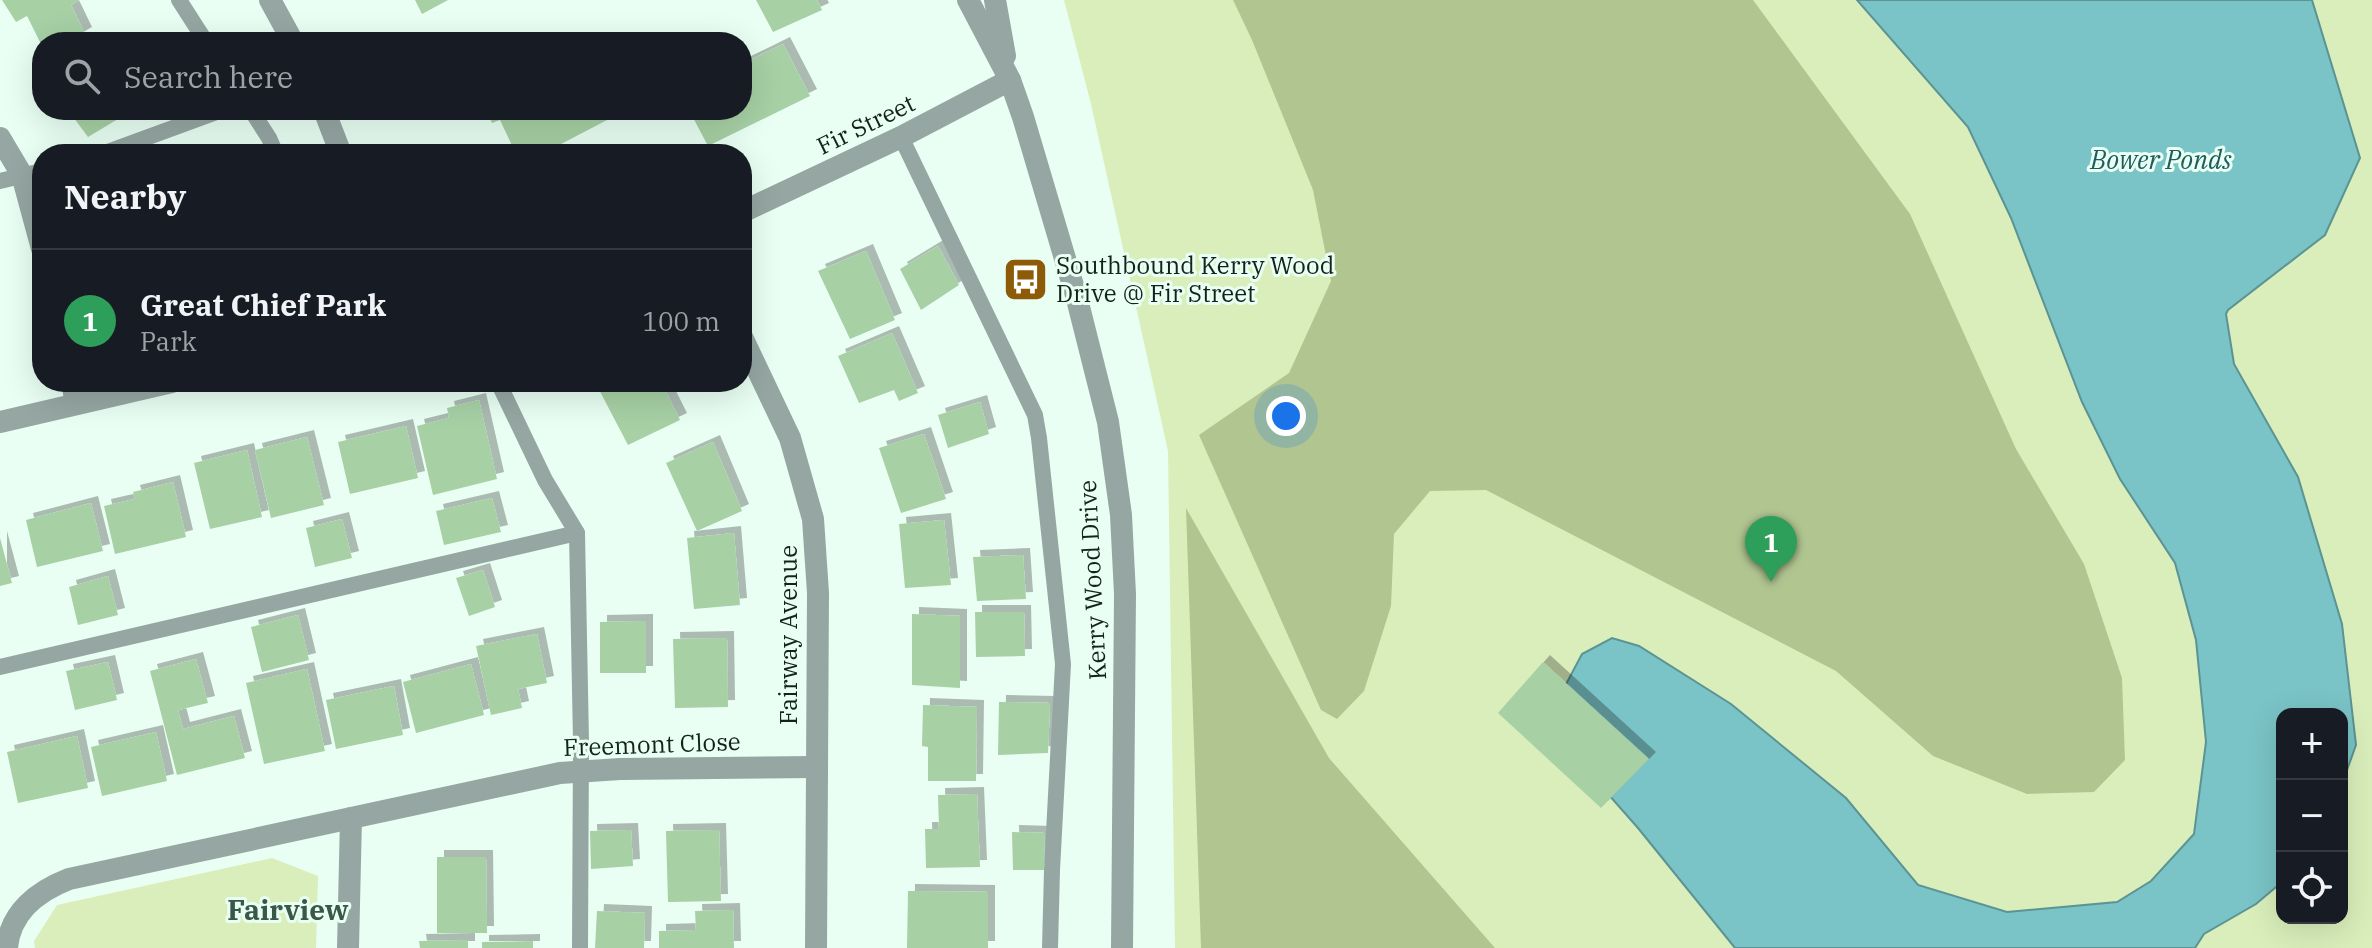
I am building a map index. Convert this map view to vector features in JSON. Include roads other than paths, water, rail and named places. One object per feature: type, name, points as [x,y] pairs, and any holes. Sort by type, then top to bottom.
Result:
[{"type":"street","points":[[270,0],[288,32]]},
{"type":"street","name":"Kerry Wood Drive","points":[[968,0],[1010,80],[1023,117],[1096,369],[1108,422],[1121,515],[1125,594],[1122,948]]},
{"type":"street","name":"Kerry Wood Drive","points":[[995,0],[1010,80]]},
{"type":"street","name":"Fir Street","points":[[752,207],[901,137],[1010,80]]},
{"type":"street","points":[[328,120],[337,144]]},
{"type":"street","points":[[0,138],[21,176],[32,214]]},
{"type":"street","name":"Fairway Avenue","points":[[752,358],[790,438],[813,519],[818,593],[816,948]]},
{"type":"street","points":[[74,392],[76,404]]},
{"type":"street","points":[[0,422],[128,392]]},
{"type":"street","name":"Freemont Close","points":[[7,948],[17,918],[29,902],[44,890],[69,879],[560,773],[815,767]]},
{"type":"street","points":[[348,948],[351,818]]},
{"type":"lane","points":[[179,0],[200,32]]},
{"type":"lane","points":[[129,144],[195,120]]},
{"type":"lane","points":[[257,120],[272,144]]},
{"type":"lane","points":[[901,137],[1035,415],[1063,664],[1050,948]]},
{"type":"lane","points":[[503,392],[545,480],[577,533],[580,948]]},
{"type":"lane","points":[[0,667],[577,533]]},
{"type":"water","name":"Bower Ponds","points":[[1857,0],[2312,0],[2360,158],[2325,235],[2226,314],[2234,364],[2298,477],[2342,624],[2356,745],[2348,767],[2348,708],[2276,708],[2276,887],[2256,904],[2204,934],[2195,948],[1735,948],[1638,828],[1571,752],[1563,690],[1582,654],[1612,638],[1639,646],[1731,704],[1846,798],[1918,885],[2007,912],[2117,902],[2151,881],[2194,834],[2206,742],[2196,640],[2175,563],[2120,479],[2082,402],[2011,218],[1968,127]]},
{"type":"place","name":"Southbound Kerry Wood Drive @ Fir Street","points":[[1025,280]]},
{"type":"place","name":"Great Chief Park","points":[[1771,582]]},
{"type":"district","name":"Fairview","points":[[288,910]]}]
